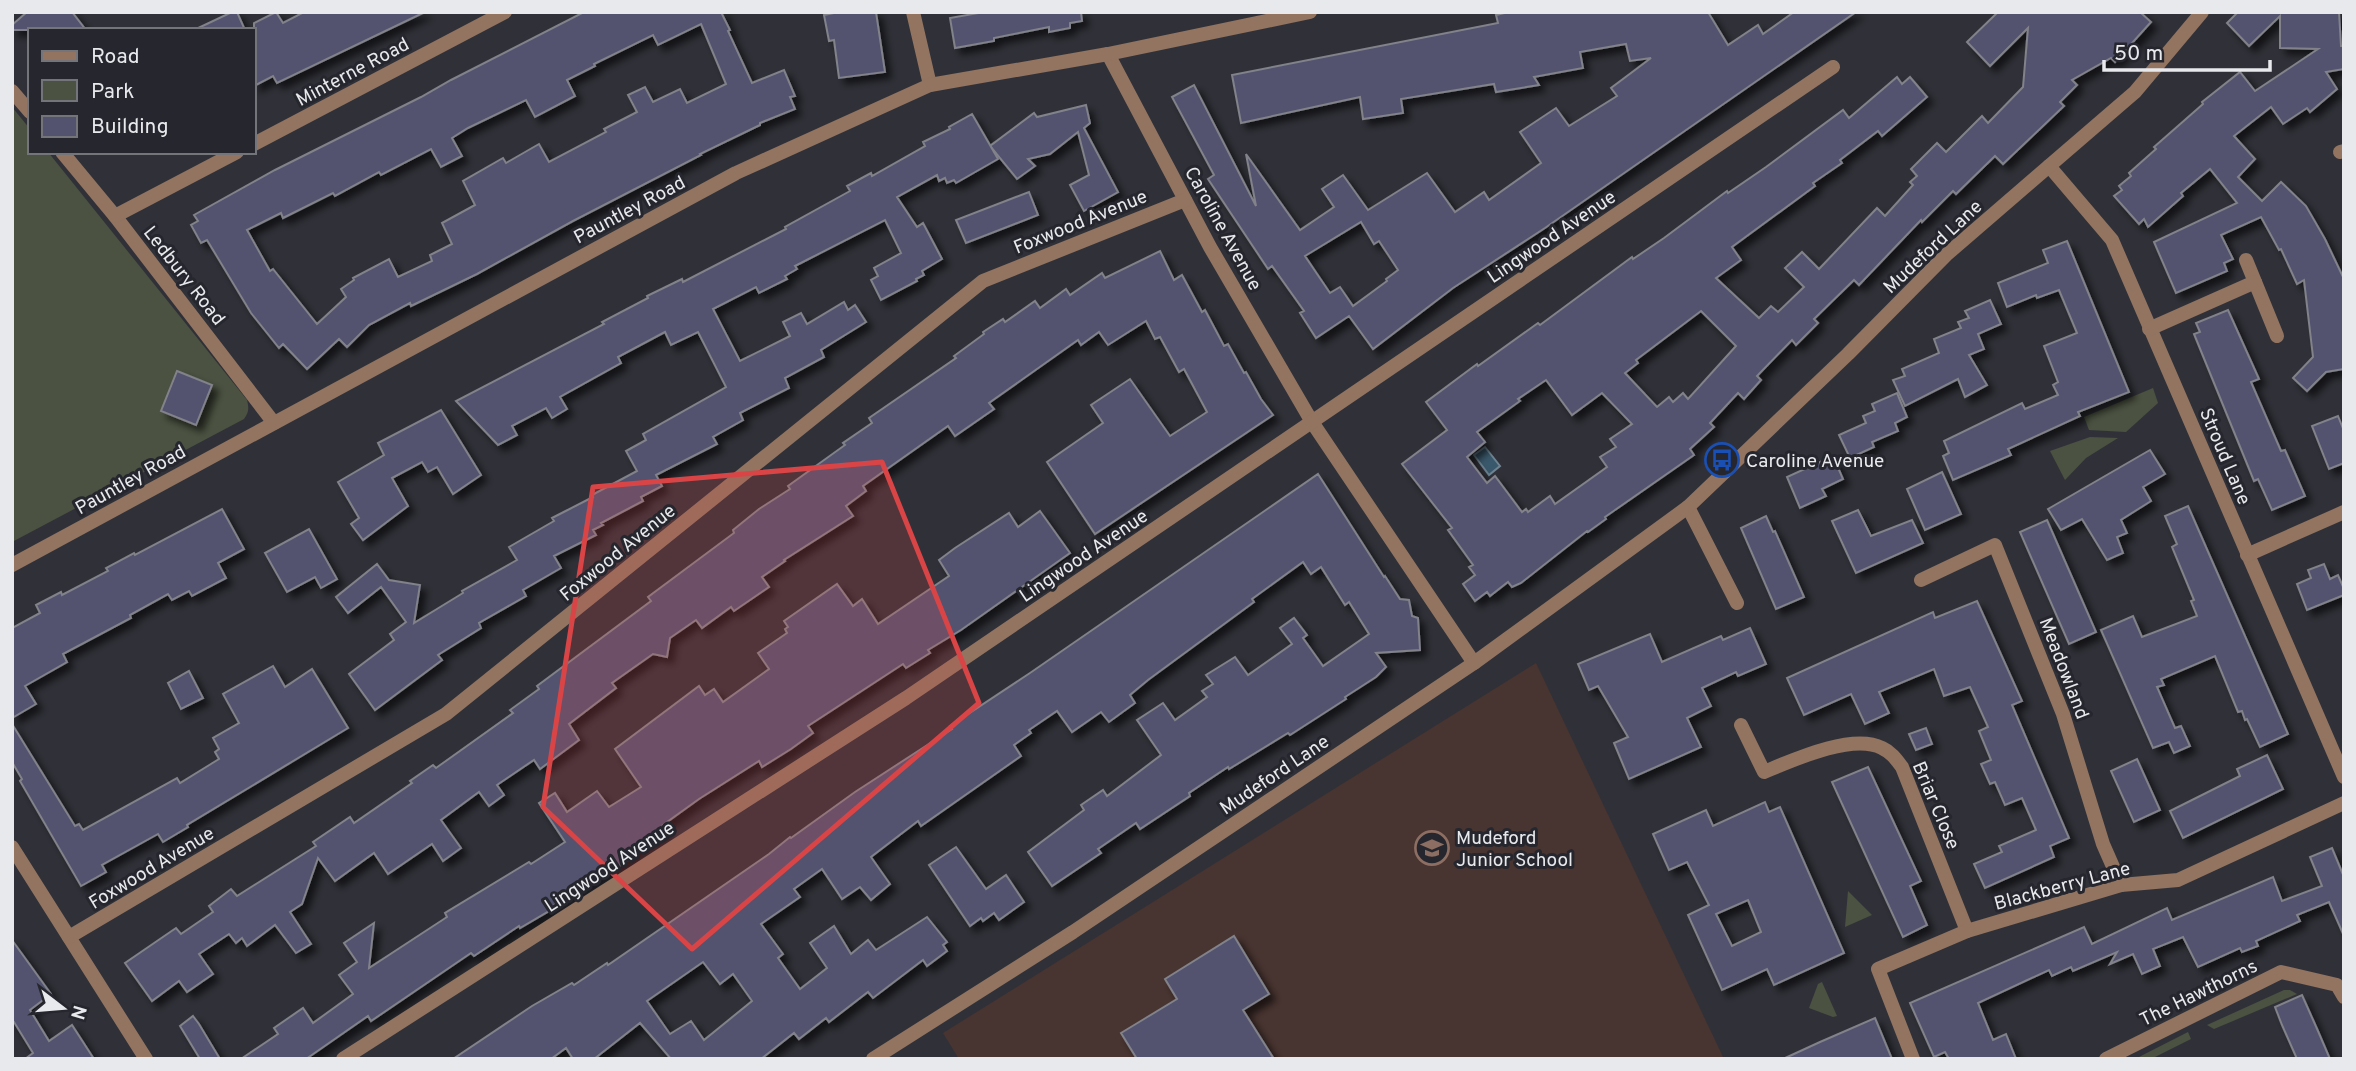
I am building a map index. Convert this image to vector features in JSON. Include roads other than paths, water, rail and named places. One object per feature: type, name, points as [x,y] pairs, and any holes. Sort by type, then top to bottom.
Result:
[{"type":"street","name":"Minterne Road","points":[[256,143],[505,12]]},
{"type":"street","points":[[913,12],[930,85]]},
{"type":"street","name":"Pauntley Road","points":[[12,565],[736,173],[930,85],[1108,54],[1310,12]]},
{"type":"street","name":"Mudeford Lane","points":[[873,1059],[1073,932],[1474,663],[1688,508],[1946,255],[2134,92],[2202,12]]},
{"type":"street","name":"Caroline Avenue","points":[[1108,54],[1210,247],[1312,422],[1474,663]]},
{"type":"street","name":"Lingwood Avenue","points":[[343,1059],[906,698],[1833,67]]},
{"type":"street","points":[[12,91],[28,110]]},
{"type":"street","name":"Ledbury Road","points":[[64,154],[115,216],[274,423]]},
{"type":"street","points":[[115,216],[233,154]]},
{"type":"street","name":"Stroud Lane","points":[[2049,166],[2112,240],[2344,777]]},
{"type":"street","name":"Foxwood Avenue","points":[[69,937],[446,714],[983,281],[1185,200]]},
{"type":"street","points":[[2246,260],[2277,336]]},
{"type":"street","points":[[2149,329],[2255,282]]},
{"type":"street","points":[[1688,508],[1737,603]]},
{"type":"street","points":[[2247,555],[2344,512]]},
{"type":"street","name":"Meadowland","points":[[1920,580],[1995,545],[2063,714],[2103,844],[2121,885]]},
{"type":"street","name":"Briar Close","points":[[1741,724],[1764,772],[1809,753],[1864,743],[1892,753],[1902,767],[1967,931]]},
{"type":"street","name":"Blackberry Lane","points":[[1913,1059],[1878,969],[1967,931],[2121,885],[2178,880],[2344,803]]},
{"type":"street","points":[[12,847],[146,1059]]},
{"type":"street","name":"The Hawthorns","points":[[2106,1059],[2281,972],[2337,985],[2344,997]]},
{"type":"water","points":[[1485,447],[1500,466],[1489,475],[1474,455]]},
{"type":"place","name":"Caroline Avenue","points":[[1722,460]]},
{"type":"place","name":"Mudeford Junior School","points":[[1432,848]]}]
